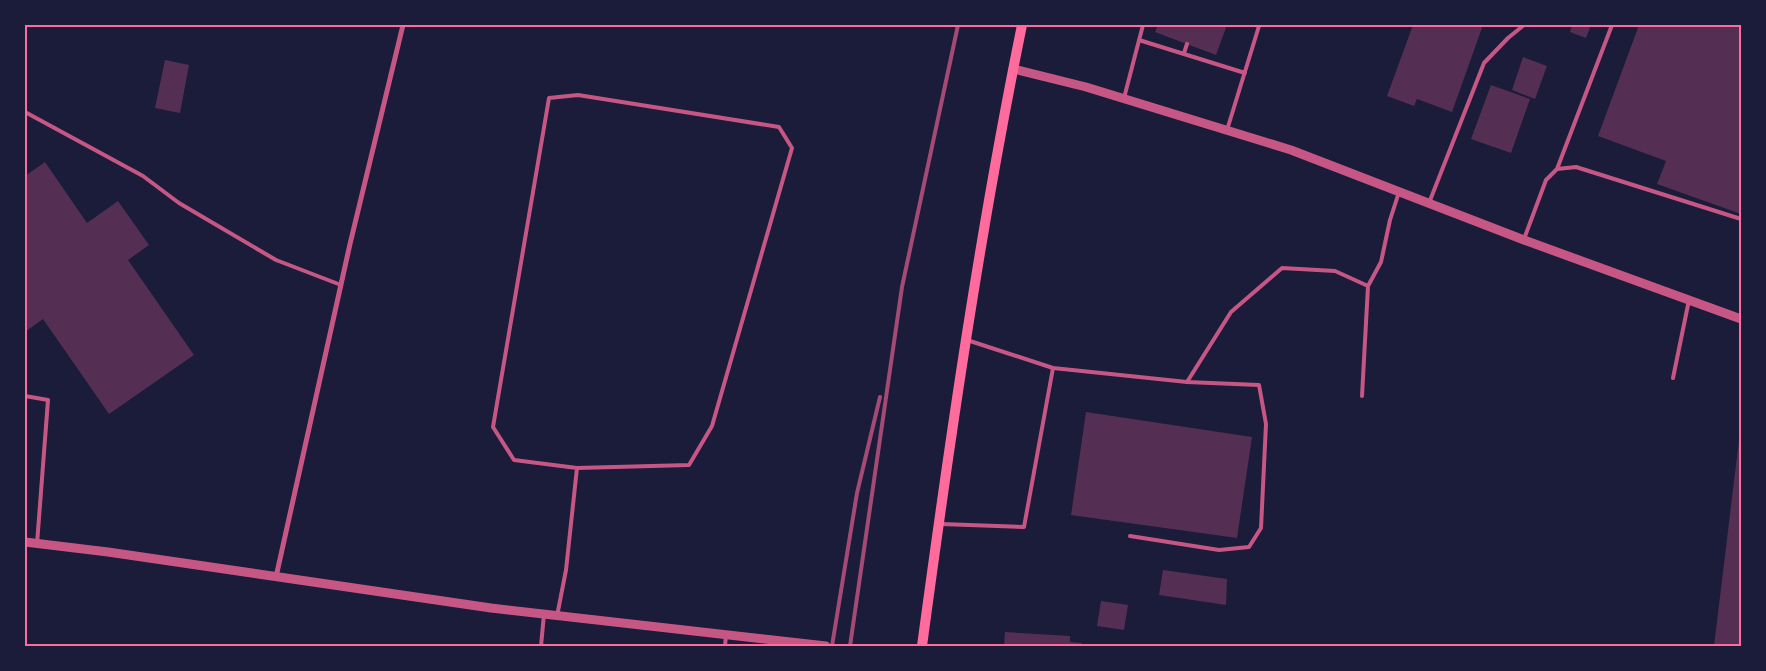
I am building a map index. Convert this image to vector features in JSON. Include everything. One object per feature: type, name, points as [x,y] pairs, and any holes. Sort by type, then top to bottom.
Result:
[{"type":"main road","points":[[922,646],[938,524],[966,340],[1000,134],[1022,25]]},
{"type":"street","points":[[276,577],[341,285],[403,25]]},
{"type":"street","points":[[1013,69],[1124,98],[1291,150],[1524,240],[1741,318]]},
{"type":"street","points":[[25,542],[492,608],[826,646]]},
{"type":"lane","points":[[1124,98],[1143,25]]},
{"type":"lane","points":[[1227,130],[1259,26],[1256,25]]},
{"type":"lane","points":[[1429,204],[1484,63],[1508,38],[1524,25]]},
{"type":"lane","points":[[1524,240],[1546,180],[1557,169],[1612,25]]},
{"type":"lane","points":[[1139,40],[1244,73]]},
{"type":"lane","points":[[1184,54],[1186,44]]},
{"type":"lane","points":[[578,95],[779,127],[792,148],[712,426],[689,464],[576,468],[514,460],[494,427],[550,98],[578,95]]},
{"type":"lane","points":[[25,112],[143,176],[179,203],[276,260],[341,285]]},
{"type":"lane","points":[[1557,169],[1576,167],[1741,219]]},
{"type":"lane","points":[[1362,396],[1368,286],[1381,262],[1390,220],[1399,192]]},
{"type":"lane","points":[[1187,382],[1231,312],[1282,268],[1335,271],[1368,286]]},
{"type":"lane","points":[[1673,378],[1689,300]]},
{"type":"lane","points":[[966,340],[1053,368],[1187,382],[1259,384],[1266,424],[1260,528],[1249,546],[1219,550],[1130,536]]},
{"type":"lane","points":[[938,524],[1024,527],[1053,368]]},
{"type":"lane","points":[[25,396],[48,400],[37,544]]},
{"type":"lane","points":[[557,616],[566,570],[576,468]]},
{"type":"lane","points":[[541,646],[544,614]]},
{"type":"lane","points":[[725,646],[726,635]]},
{"type":"building","points":[[1158,25],[1227,25],[1216,55],[1155,32]]},
{"type":"building","points":[[1413,25],[1483,25],[1452,112],[1417,99],[1414,106],[1387,96]]},
{"type":"building","points":[[1572,25],[1591,25],[1586,38],[1570,32]]},
{"type":"building","points":[[1639,25],[1741,25],[1741,214],[1657,184],[1666,161],[1598,136]]},
{"type":"building","points":[[1523,57],[1547,66],[1535,99],[1512,90]]},
{"type":"building","points":[[165,60],[189,65],[180,113],[155,108]]},
{"type":"building","points":[[1491,85],[1530,99],[1511,153],[1471,139]]},
{"type":"building","points":[[45,162],[87,223],[118,201],[149,245],[128,260],[194,355],[109,414],[43,319],[25,332],[25,176]]},
{"type":"building","points":[[1086,412],[1252,437],[1237,538],[1071,515]]},
{"type":"building","points":[[1739,440],[1741,440],[1741,646],[1714,646]]},
{"type":"building","points":[[1163,570],[1227,579],[1226,605],[1159,595]]},
{"type":"building","points":[[1101,601],[1128,605],[1124,630],[1097,626]]},
{"type":"building","points":[[1005,632],[1070,636],[1070,642],[1082,643],[1081,646],[1004,646]]},
{"type":"railway","points":[[850,646],[902,287],[958,25]]},
{"type":"railway","points":[[832,646],[857,493],[880,397]]}]
